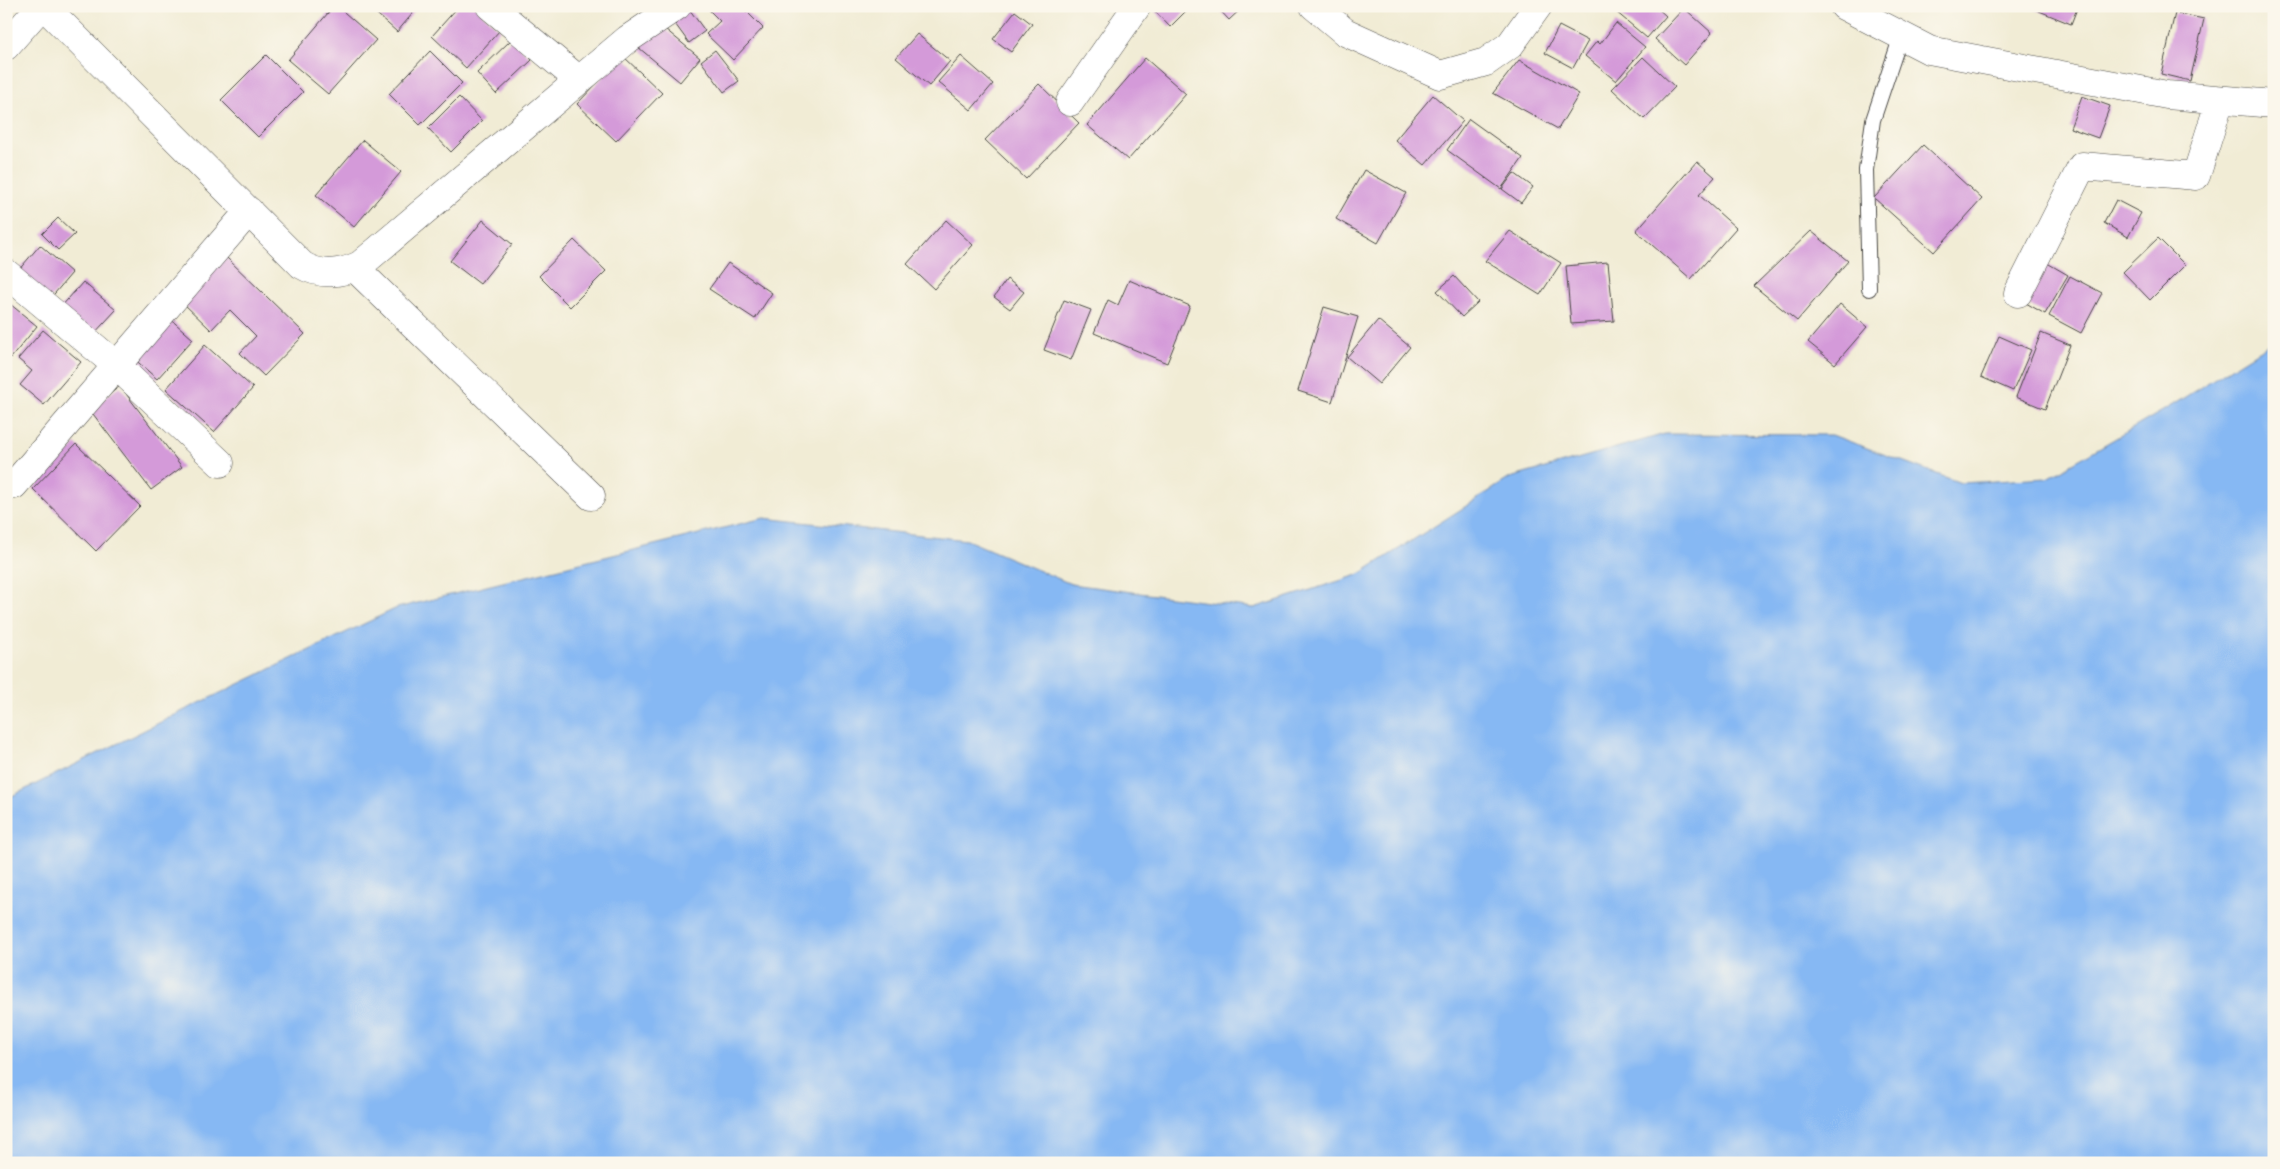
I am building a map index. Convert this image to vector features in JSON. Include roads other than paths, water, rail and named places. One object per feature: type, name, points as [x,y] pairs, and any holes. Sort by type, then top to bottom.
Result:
[{"type":"street","points":[[6,46],[42,6],[306,268],[333,273],[355,268],[370,258],[628,39],[678,6]]},
{"type":"street","points":[[490,6],[580,80]]},
{"type":"street","points":[[1070,102],[1137,6]]},
{"type":"street","points":[[1314,6],[1345,32],[1440,75],[1486,62],[1510,45],[1538,6]]},
{"type":"street","points":[[1844,6],[1929,50],[2167,95],[2274,104]]},
{"type":"street","points":[[2018,293],[2082,166],[2196,176],[2220,100]]},
{"type":"street","points":[[14,486],[248,211]]},
{"type":"street","points":[[355,268],[591,496]]},
{"type":"street","points":[[6,273],[116,365],[220,463]]},
{"type":"lane","points":[[1869,289],[1866,170],[1873,120],[1901,36]]},
{"type":"water","points":[[2274,341],[2274,1163],[6,1163],[6,799],[397,608],[764,518],[967,540],[1071,584],[1254,608],[1358,575],[1510,478],[1665,434],[1832,435],[1961,483],[2047,478],[2166,409]]}]
